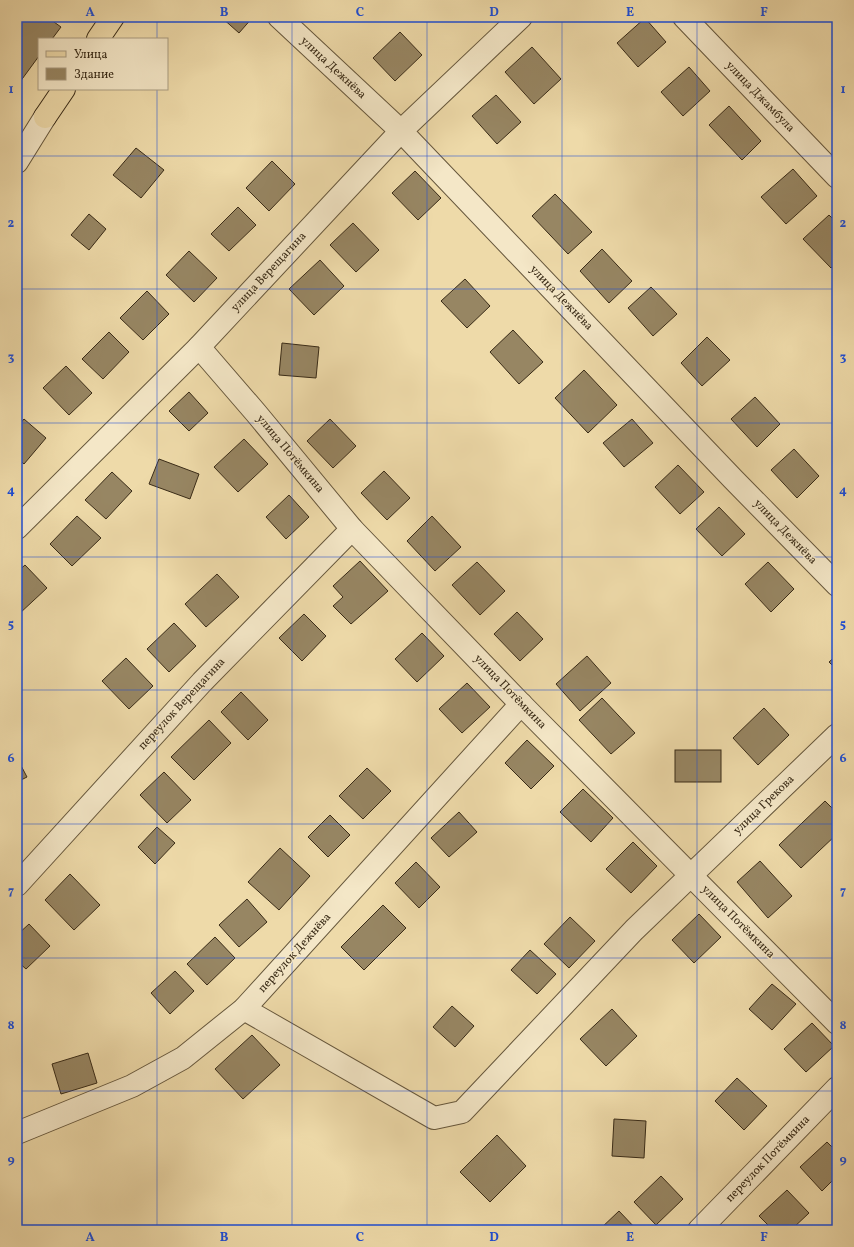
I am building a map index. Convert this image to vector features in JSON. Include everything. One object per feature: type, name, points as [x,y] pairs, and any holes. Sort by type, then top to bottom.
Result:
[{"type":"main road","points":[[99,38],[113,17]]},
{"type":"main road","points":[[45,117],[63,90]]},
{"type":"street","name":"улица Дежнёва","points":[[278,17],[402,131],[733,479],[837,586]]},
{"type":"street","name":"улица Верещагина","points":[[17,528],[198,347],[402,131],[520,17]]},
{"type":"street","name":"улица Джамбула","points":[[684,17],[837,177]]},
{"type":"street","points":[[17,162],[45,117]]},
{"type":"street","name":"улица Потёмкина","points":[[198,347],[256,413],[352,529],[520,704],[692,875],[837,1023]]},
{"type":"street","name":"переулок Верещагина","points":[[17,885],[202,682],[352,529]]},
{"type":"street","name":"переулок Дежнёва","points":[[17,1133],[132,1086],[183,1058],[244,1010],[520,704]]},
{"type":"street","name":"улица Грекова","points":[[244,1010],[434,1118],[462,1112],[634,930],[837,735]]},
{"type":"street","name":"переулок Потёмкина","points":[[699,1230],[837,1088]]},
{"type":"building","points":[[17,17],[47,17],[61,27],[53,38],[38,38],[38,57],[17,86]]},
{"type":"building","points":[[221,17],[253,17],[239,33]]},
{"type":"building","points":[[645,18],[666,42],[638,67],[617,43]]},
{"type":"building","points":[[400,32],[422,55],[395,81],[373,58]]},
{"type":"building","points":[[532,47],[561,79],[534,104],[505,72]]},
{"type":"building","points":[[689,67],[710,91],[683,116],[661,92]]},
{"type":"building","points":[[496,95],[521,122],[497,144],[472,116]]},
{"type":"building","points":[[729,106],[761,141],[742,160],[709,125]]},
{"type":"building","points":[[136,148],[164,170],[141,198],[113,175]]},
{"type":"building","points":[[272,161],[295,184],[269,211],[246,188]]},
{"type":"building","points":[[793,169],[817,196],[786,224],[761,197]]},
{"type":"building","points":[[415,171],[441,198],[418,220],[392,193]]},
{"type":"building","points":[[555,194],[592,232],[568,254],[532,216]]},
{"type":"building","points":[[238,207],[256,225],[229,251],[211,234]]},
{"type":"building","points":[[89,214],[106,229],[89,250],[71,235]]},
{"type":"building","points":[[829,215],[837,223],[837,263],[831,268],[803,239]]},
{"type":"building","points":[[353,223],[379,250],[356,272],[330,245]]},
{"type":"building","points":[[602,249],[632,281],[609,303],[580,271]]},
{"type":"building","points":[[189,251],[217,278],[194,302],[166,275]]},
{"type":"building","points":[[320,260],[344,286],[314,315],[289,289]]},
{"type":"building","points":[[465,279],[490,306],[467,328],[441,301]]},
{"type":"building","points":[[651,287],[677,314],[653,336],[628,308]]},
{"type":"building","points":[[147,291],[169,314],[143,340],[120,318]]},
{"type":"building","points":[[513,330],[543,362],[519,384],[490,352]]},
{"type":"building","points":[[109,332],[129,352],[103,379],[82,359]]},
{"type":"building","points":[[707,337],[730,360],[702,386],[681,363]]},
{"type":"building","points":[[282,343],[319,347],[316,378],[279,375]]},
{"type":"building","points":[[66,366],[92,393],[69,415],[43,388]]},
{"type":"building","points":[[584,370],[617,405],[588,433],[555,398]]},
{"type":"building","points":[[189,392],[208,413],[189,431],[169,411]]},
{"type":"building","points":[[755,397],[780,424],[757,447],[731,419]]},
{"type":"building","points":[[24,419],[46,438],[24,464],[17,458],[17,427]]},
{"type":"building","points":[[330,419],[356,446],[333,468],[307,441]]},
{"type":"building","points":[[632,419],[653,443],[624,467],[603,443]]},
{"type":"building","points":[[244,439],[268,464],[238,492],[214,467]]},
{"type":"building","points":[[794,449],[819,476],[797,498],[771,470]]},
{"type":"building","points":[[159,459],[199,474],[190,499],[149,484]]},
{"type":"building","points":[[678,465],[704,492],[680,514],[655,487]]},
{"type":"building","points":[[384,471],[410,498],[387,520],[361,493]]},
{"type":"building","points":[[112,472],[132,491],[106,519],[85,500]]},
{"type":"building","points":[[289,495],[309,517],[286,539],[266,517]]},
{"type":"building","points":[[719,507],[745,534],[722,556],[696,529]]},
{"type":"building","points":[[77,516],[101,538],[72,566],[50,544]]},
{"type":"building","points":[[432,516],[461,547],[435,571],[407,541]]},
{"type":"building","points":[[360,561],[388,591],[351,624],[333,606],[343,597],[333,586]]},
{"type":"building","points":[[477,562],[505,591],[480,615],[452,585]]},
{"type":"building","points":[[768,562],[794,589],[771,612],[745,584]]},
{"type":"building","points":[[25,565],[47,588],[19,614],[17,612],[17,572]]},
{"type":"building","points":[[217,574],[239,597],[206,627],[185,604]]},
{"type":"building","points":[[517,612],[543,639],[520,661],[494,634]]},
{"type":"building","points":[[304,614],[326,636],[302,661],[279,638]]},
{"type":"building","points":[[174,623],[196,646],[169,672],[147,649]]},
{"type":"building","points":[[422,633],[444,656],[417,682],[395,659]]},
{"type":"building","points":[[837,655],[837,670],[829,662]]},
{"type":"building","points":[[587,656],[611,683],[580,711],[556,684]]},
{"type":"building","points":[[126,658],[153,686],[129,709],[102,681]]},
{"type":"building","points":[[467,683],[490,707],[462,733],[439,709]]},
{"type":"building","points":[[241,692],[268,720],[248,740],[221,712]]},
{"type":"building","points":[[602,698],[635,733],[611,754],[579,720]]},
{"type":"building","points":[[764,708],[789,735],[758,765],[733,738]]},
{"type":"building","points":[[209,720],[231,743],[194,780],[171,757]]},
{"type":"building","points":[[527,740],[554,766],[531,789],[505,763]]},
{"type":"building","points":[[675,750],[721,750],[721,782],[675,782]]},
{"type":"building","points":[[17,758],[27,777],[17,782]]},
{"type":"building","points":[[367,768],[391,791],[363,819],[339,796]]},
{"type":"building","points":[[164,772],[191,800],[167,823],[140,795]]},
{"type":"building","points":[[583,789],[613,818],[591,842],[560,812]]},
{"type":"building","points":[[825,801],[837,813],[837,834],[801,868],[779,845]]},
{"type":"building","points":[[459,812],[477,832],[449,857],[431,838]]},
{"type":"building","points":[[330,815],[350,835],[328,857],[308,837]]},
{"type":"building","points":[[157,827],[175,843],[155,864],[138,847]]},
{"type":"building","points":[[633,842],[657,866],[631,893],[606,869]]},
{"type":"building","points":[[280,848],[310,876],[279,910],[248,882]]},
{"type":"building","points":[[760,861],[792,896],[768,918],[737,882]]},
{"type":"building","points":[[416,862],[440,887],[419,908],[395,883]]},
{"type":"building","points":[[70,874],[100,905],[74,930],[45,900]]},
{"type":"building","points":[[247,899],[267,922],[239,947],[219,925]]},
{"type":"building","points":[[383,905],[406,928],[364,970],[341,947]]},
{"type":"building","points":[[699,914],[721,937],[694,963],[672,940]]},
{"type":"building","points":[[570,917],[595,941],[569,968],[544,944]]},
{"type":"building","points":[[29,924],[50,946],[26,969],[17,961],[17,935]]},
{"type":"building","points":[[215,937],[235,958],[207,985],[187,964]]},
{"type":"building","points":[[530,950],[556,974],[537,994],[511,970]]},
{"type":"building","points":[[175,971],[194,991],[170,1014],[151,993]]},
{"type":"building","points":[[772,984],[796,1004],[772,1030],[749,1009]]},
{"type":"building","points":[[452,1006],[474,1026],[455,1047],[433,1027]]},
{"type":"building","points":[[612,1009],[637,1036],[606,1066],[580,1039]]},
{"type":"building","points":[[812,1023],[834,1046],[806,1072],[784,1049]]},
{"type":"building","points":[[252,1035],[280,1065],[243,1099],[215,1069]]},
{"type":"building","points":[[88,1053],[97,1083],[61,1094],[52,1064]]},
{"type":"building","points":[[737,1078],[767,1106],[744,1130],[715,1101]]},
{"type":"building","points":[[614,1119],[646,1121],[644,1158],[612,1156]]},
{"type":"building","points":[[497,1135],[526,1166],[490,1202],[460,1172]]},
{"type":"building","points":[[827,1142],[837,1152],[837,1176],[822,1191],[800,1167]]},
{"type":"building","points":[[661,1176],[683,1199],[656,1225],[634,1202]]},
{"type":"building","points":[[787,1190],[809,1213],[791,1230],[773,1230],[759,1216]]},
{"type":"building","points":[[619,1211],[637,1230],[599,1230]]}]
